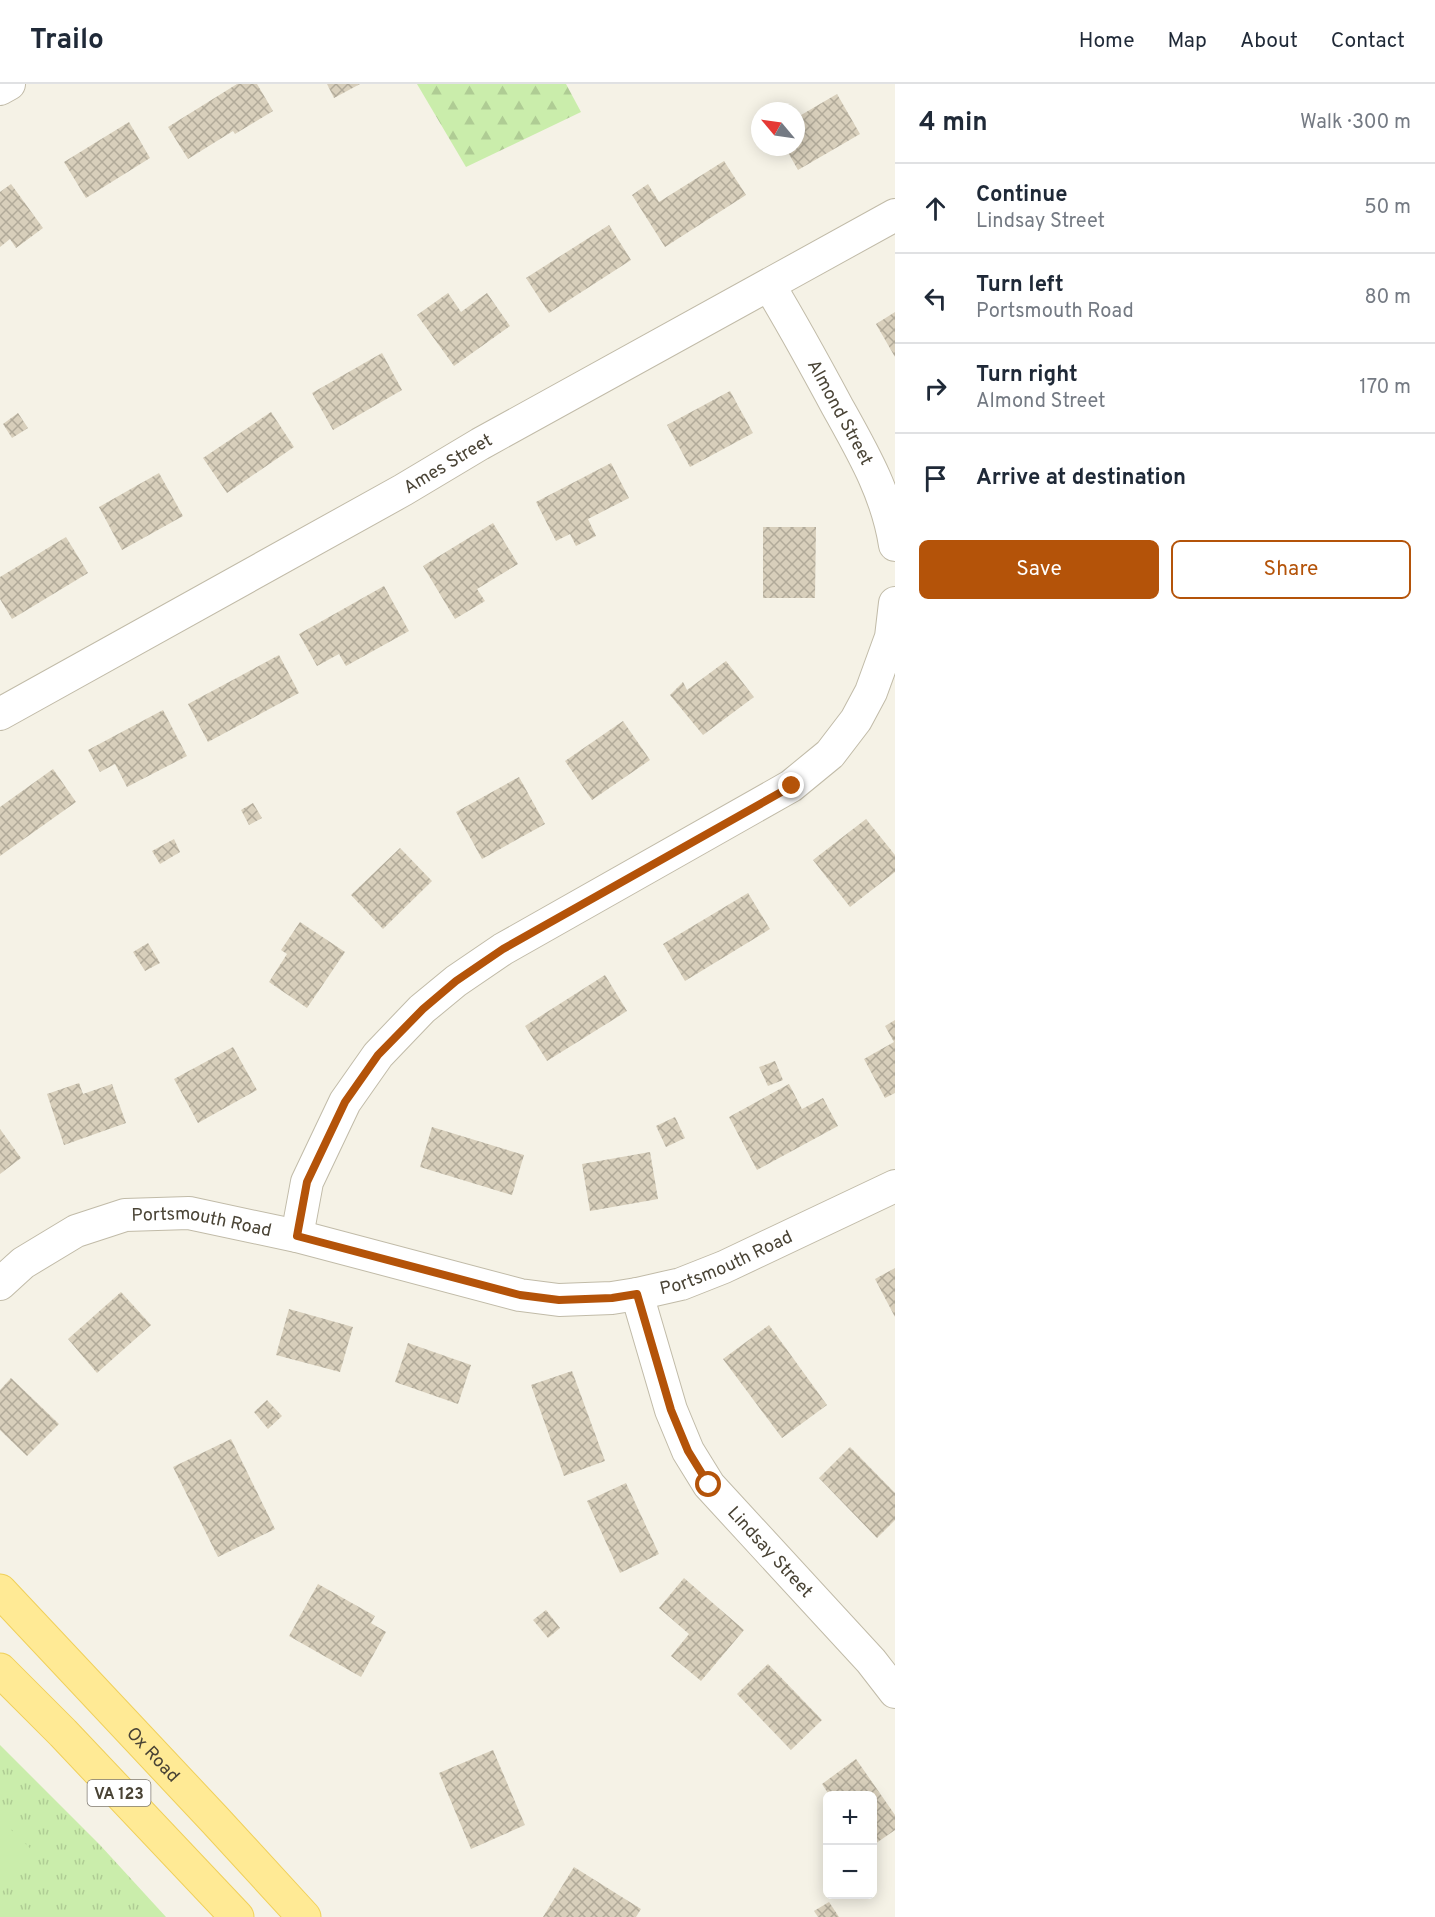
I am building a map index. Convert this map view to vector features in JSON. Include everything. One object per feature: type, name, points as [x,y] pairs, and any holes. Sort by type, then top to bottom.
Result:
[{"type":"main road","name":"Ox Road","points":[[0,1591],[304,1917]]},
{"type":"main road","name":"VA 123","points":[[0,1670],[63,1733],[237,1917]]},
{"type":"street","name":"Ames Street","points":[[0,714],[403,490],[491,438],[895,215]]},
{"type":"street","name":"Almond Street","points":[[769,285],[794,326],[874,474],[891,518],[895,545]]},
{"type":"street","points":[[297,1236],[307,1182],[345,1102],[378,1055],[423,1009],[456,981],[503,949],[792,786],[830,754],[856,720],[872,692],[891,637],[895,603]]},
{"type":"street","name":"Portsmouth Road","points":[[0,1284],[23,1263],[76,1231],[125,1215],[189,1213],[297,1236],[520,1295],[559,1300],[612,1298],[681,1284],[724,1267],[895,1186]]},
{"type":"street","name":"Lindsay Street","points":[[637,1294],[671,1410],[688,1451],[709,1485],[871,1661],[895,1692]]},
{"type":"green space","points":[[417,84],[566,84],[581,112],[466,167]]},
{"type":"green space","points":[[0,1745],[100,1845],[166,1917],[0,1917]]},
{"type":"green space","points":[[0,1819],[38,1856],[0,1894]]},
{"type":"building","points":[[237,84],[257,84],[273,111],[235,134],[233,131],[188,159],[168,127]]},
{"type":"building","points":[[327,84],[360,84],[334,98]]},
{"type":"building","points":[[837,94],[860,134],[798,170],[790,156],[805,156],[805,113]]},
{"type":"building","points":[[129,122],[150,158],[86,198],[64,162]]},
{"type":"building","points":[[724,161],[746,195],[665,247],[632,195],[648,184],[659,202]]},
{"type":"building","points":[[11,184],[43,228],[16,248],[10,239],[0,247],[0,192]]},
{"type":"building","points":[[609,225],[631,260],[549,313],[526,278]]},
{"type":"building","points":[[448,293],[461,312],[487,293],[510,326],[454,366],[417,315]]},
{"type":"building","points":[[895,312],[895,357],[876,324]]},
{"type":"building","points":[[382,353],[402,390],[333,430],[312,393]]},
{"type":"building","points":[[730,391],[753,433],[690,467],[667,425]]},
{"type":"building","points":[[271,412],[294,447],[227,493],[203,458]]},
{"type":"building","points":[[18,413],[28,428],[12,438],[3,424]]},
{"type":"building","points":[[611,463],[629,498],[588,519],[596,536],[576,546],[570,534],[556,541],[536,502]]},
{"type":"building","points":[[159,473],[183,516],[122,550],[99,507]]},
{"type":"building","points":[[493,523],[518,564],[477,589],[485,601],[455,619],[423,566]]},
{"type":"building","points":[[763,527],[816,527],[815,598],[763,598]]},
{"type":"building","points":[[66,537],[88,573],[12,619],[0,599],[0,577]]},
{"type":"building","points":[[384,586],[409,631],[346,666],[339,654],[317,666],[299,634]]},
{"type":"building","points":[[279,655],[299,693],[208,742],[188,704]]},
{"type":"building","points":[[726,661],[754,697],[703,735],[670,695],[683,682],[687,690]]},
{"type":"building","points":[[163,710],[187,756],[127,787],[115,764],[100,772],[88,750]]},
{"type":"building","points":[[623,721],[650,760],[592,800],[565,761]]},
{"type":"building","points":[[53,769],[76,802],[0,856],[0,807]]},
{"type":"building","points":[[519,777],[545,824],[482,859],[456,812]]},
{"type":"building","points":[[253,803],[262,818],[249,825],[241,810]]},
{"type":"building","points":[[866,819],[895,855],[895,872],[850,907],[813,860]]},
{"type":"building","points":[[174,839],[180,852],[160,864],[152,851]]},
{"type":"building","points":[[400,848],[432,881],[383,929],[351,895]]},
{"type":"building","points":[[748,893],[770,929],[685,981],[663,944]]},
{"type":"building","points":[[300,922],[345,952],[307,1008],[269,982],[287,954],[281,950]]},
{"type":"building","points":[[148,943],[160,963],[145,971],[133,952]]},
{"type":"building","points":[[605,975],[627,1011],[547,1061],[525,1026]]},
{"type":"building","points":[[895,1020],[895,1093],[885,1098],[864,1059],[894,1042],[885,1026]]},
{"type":"building","points":[[233,1047],[257,1090],[198,1123],[174,1079]]},
{"type":"building","points":[[775,1061],[783,1080],[768,1086],[759,1067]]},
{"type":"building","points":[[79,1083],[83,1094],[112,1084],[126,1123],[64,1145],[47,1094]]},
{"type":"building","points":[[789,1084],[802,1109],[823,1098],[838,1126],[757,1170],[729,1117]]},
{"type":"building","points":[[675,1117],[685,1138],[666,1147],[656,1126]]},
{"type":"building","points":[[432,1127],[524,1155],[512,1195],[420,1167]]},
{"type":"building","points":[[0,1129],[21,1158],[0,1174]]},
{"type":"building","points":[[650,1152],[658,1199],[590,1211],[582,1164]]},
{"type":"building","points":[[895,1268],[895,1317],[875,1279]]},
{"type":"building","points":[[121,1292],[151,1325],[97,1373],[68,1339]]},
{"type":"building","points":[[289,1309],[353,1327],[340,1372],[276,1355]]},
{"type":"building","points":[[769,1325],[827,1405],[782,1438],[723,1359]]},
{"type":"building","points":[[408,1343],[471,1365],[458,1404],[395,1382]]},
{"type":"building","points":[[572,1371],[605,1461],[564,1476],[531,1385]]},
{"type":"building","points":[[11,1378],[59,1424],[27,1456],[0,1430],[0,1390]]},
{"type":"building","points":[[267,1400],[282,1416],[268,1429],[254,1412]]},
{"type":"building","points":[[231,1439],[275,1529],[218,1557],[173,1467]]},
{"type":"building","points":[[850,1447],[895,1493],[895,1520],[877,1538],[819,1478]]},
{"type":"building","points":[[626,1483],[659,1554],[620,1573],[587,1501]]},
{"type":"building","points":[[684,1578],[744,1630],[701,1681],[671,1656],[689,1634],[659,1608]]},
{"type":"building","points":[[318,1584],[375,1616],[371,1623],[386,1632],[361,1677],[289,1636]]},
{"type":"building","points":[[546,1610],[560,1628],[548,1638],[533,1620]]},
{"type":"building","points":[[768,1664],[822,1720],[791,1750],[737,1694]]},
{"type":"building","points":[[493,1750],[525,1825],[471,1849],[439,1773]]},
{"type":"building","points":[[856,1759],[895,1815],[895,1830],[877,1843],[877,1791],[827,1791],[822,1784]]},
{"type":"building","points":[[574,1867],[641,1909],[636,1917],[543,1917]]},
{"type":"building","points":[[829,1902],[839,1917],[818,1917],[814,1911]]},
{"type":"route","points":[[709,1485],[688,1451],[671,1410],[637,1294],[612,1298],[559,1300],[520,1295],[297,1236],[307,1182],[345,1102],[378,1055],[423,1009],[456,981],[503,949],[792,786]]}]
